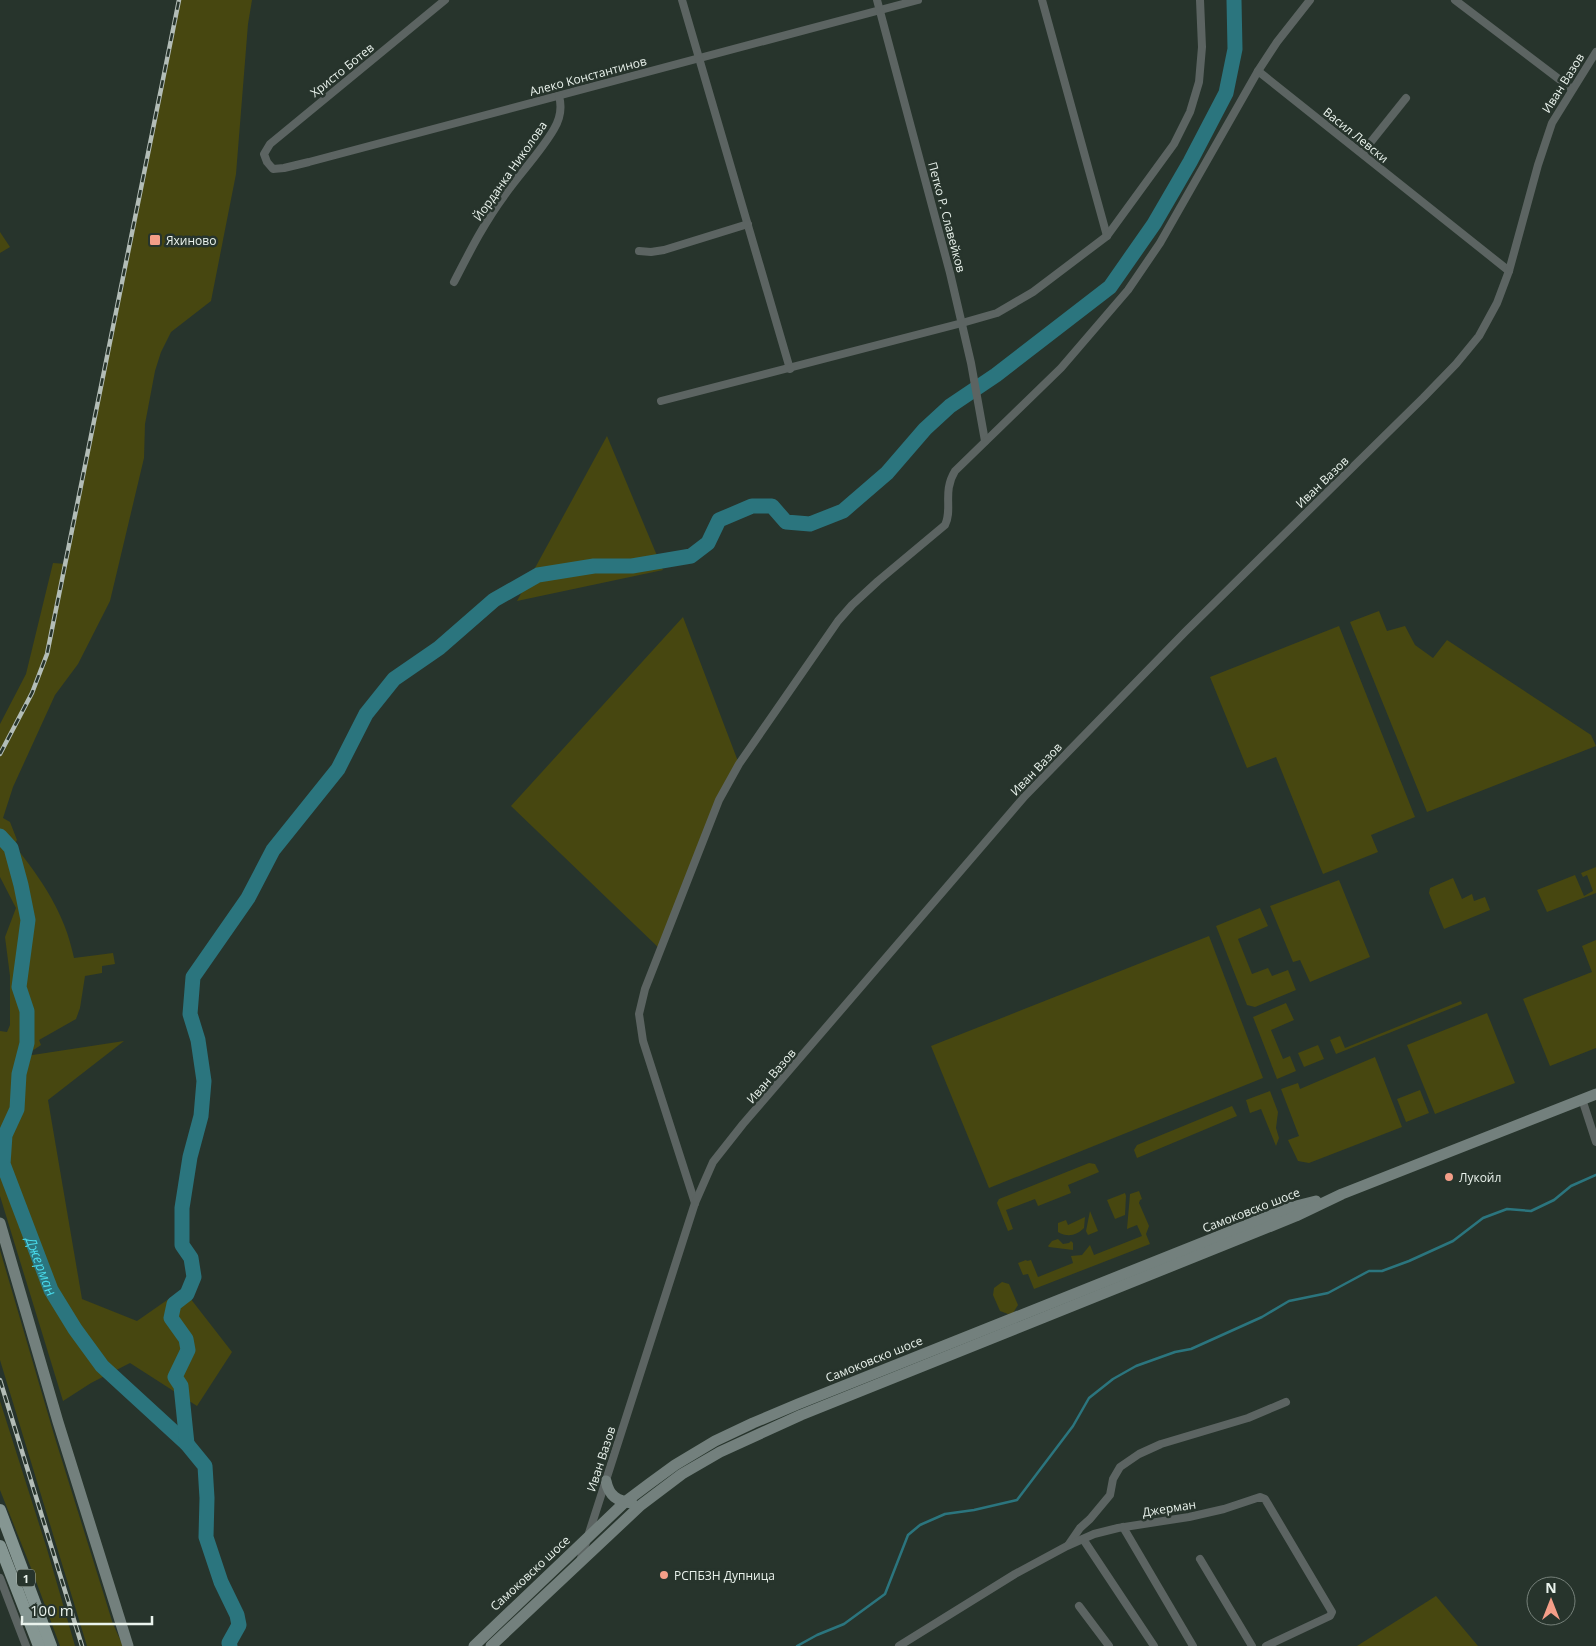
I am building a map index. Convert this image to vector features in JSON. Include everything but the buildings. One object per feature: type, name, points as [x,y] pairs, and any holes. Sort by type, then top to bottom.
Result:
[{"type":"main road","name":"Самоковско шосе","points":[[491,1646],[641,1505],[682,1474],[720,1452],[757,1434],[1296,1216],[1342,1194],[1596,1094]]},
{"type":"main road","name":"Самоковско шосе","points":[[474,1646],[626,1502],[675,1465],[715,1441],[753,1423],[1292,1207],[1342,1194]]},
{"type":"main road","points":[[0,1223],[64,1441],[128,1646]]},
{"type":"main road","points":[[606,1481],[608,1491],[612,1497],[641,1505]]},
{"type":"main road","name":"1","points":[[0,1510],[51,1646]]},
{"type":"main road","name":"1","points":[[0,1546],[39,1646]]},
{"type":"street","name":"Христо Ботев","points":[[267,162],[264,154],[270,144],[445,0]]},
{"type":"street","points":[[682,0],[790,369]]},
{"type":"street","name":"Петко Р. Славейков","points":[[877,0],[950,273],[971,363],[985,441]]},
{"type":"street","name":"Алеко Константинов","points":[[267,162],[273,169],[284,168],[918,0]]},
{"type":"street","points":[[1042,0],[1107,236]]},
{"type":"street","points":[[661,401],[962,323],[997,312],[1033,292],[1107,236],[1174,144],[1190,112],[1199,82],[1202,47],[1200,0]]},
{"type":"street","points":[[694,1203],[643,1040],[639,1014],[647,984],[719,800],[739,764],[838,621],[852,605],[945,525],[947,520],[947,492],[950,479],[955,471],[1061,368],[1128,290],[1160,243],[1258,71],[1277,42],[1310,0]]},
{"type":"street","points":[[1456,0],[1465,3],[1572,89]]},
{"type":"street","name":"Иван Вазов","points":[[580,1561],[694,1203],[713,1162],[1025,796],[1185,632],[1456,364],[1479,336],[1497,303],[1509,271],[1538,165],[1552,123],[1596,52]]},
{"type":"street","name":"Васил Левски","points":[[1258,71],[1509,271]]},
{"type":"street","name":"Йорданка Николова","points":[[454,282],[475,241],[503,196],[555,128],[560,114],[561,103],[559,96]]},
{"type":"street","points":[[1362,154],[1406,98]]},
{"type":"street","points":[[639,251],[664,250],[748,224]]},
{"type":"street","points":[[1582,1099],[1596,1142]]},
{"type":"street","points":[[1067,1546],[1080,1528],[1090,1520],[1110,1496],[1113,1479],[1120,1467],[1140,1454],[1161,1444],[1248,1418],[1286,1402]]},
{"type":"street","name":"Джерман","points":[[898,1646],[1015,1574],[1094,1534],[1123,1527],[1216,1511],[1255,1497],[1265,1500],[1332,1612],[1330,1616],[1266,1646]]},
{"type":"street","points":[[1123,1527],[1193,1646]]},
{"type":"street","points":[[1083,1539],[1154,1646]]},
{"type":"street","points":[[1200,1559],[1252,1646]]},
{"type":"street","points":[[0,1578],[26,1646]]},
{"type":"street","points":[[1080,1606],[1109,1646]]},
{"type":"shaded area","points":[[179,0],[252,0],[248,24],[236,174],[211,301],[171,332],[161,352],[155,371],[145,424],[144,458],[110,601],[78,664],[55,695],[13,787],[3,818],[10,822],[17,840],[14,845],[34,871],[51,898],[65,926],[74,958],[113,953],[115,964],[102,966],[102,973],[85,976],[80,1008],[76,1019],[39,1040],[41,1045],[26,1055],[124,1041],[48,1100],[82,1299],[137,1321],[183,1289],[232,1352],[197,1406],[130,1363],[91,1383],[63,1401],[0,1196],[0,1031],[7,1032],[10,1025],[10,976],[5,937],[16,908],[0,877],[0,724],[26,674],[53,563],[66,564]]},
{"type":"shaded area","points":[[0,232],[10,247],[0,253]]},
{"type":"shaded area","points":[[607,436],[663,570],[517,601]]},
{"type":"shaded area","points":[[1379,611],[1387,631],[1405,626],[1415,645],[1433,658],[1447,640],[1591,735],[1596,746],[1427,812],[1350,622]]},
{"type":"shaded area","points":[[683,617],[739,764],[719,800],[660,949],[511,806]]},
{"type":"shaded area","points":[[1339,626],[1415,817],[1371,835],[1378,852],[1323,874],[1276,757],[1247,768],[1210,677]]},
{"type":"shaded area","points":[[1596,867],[1596,893],[1547,912],[1537,890],[1575,875],[1584,896],[1593,891],[1587,875],[1583,877],[1581,873]]},
{"type":"shaded area","points":[[1453,878],[1462,899],[1472,894],[1474,901],[1485,897],[1490,910],[1444,929],[1429,893],[1430,888]]},
{"type":"shaded area","points":[[1339,880],[1370,957],[1310,982],[1300,960],[1293,962],[1270,906]]},
{"type":"shaded area","points":[[1260,908],[1268,926],[1238,939],[1252,974],[1268,968],[1272,976],[1288,970],[1296,990],[1255,1007],[1247,1005],[1216,926]]},
{"type":"shaded area","points":[[1209,936],[1263,1078],[989,1188],[931,1046]]},
{"type":"shaded area","points":[[1596,940],[1596,1048],[1550,1066],[1523,999],[1592,972],[1582,946]]},
{"type":"shaded area","points":[[1461,1001],[1462,1004],[1336,1054],[1330,1040],[1340,1036],[1345,1048]]},
{"type":"shaded area","points":[[1286,1003],[1294,1020],[1271,1030],[1283,1059],[1290,1056],[1296,1071],[1277,1079],[1253,1017]]},
{"type":"shaded area","points":[[1487,1013],[1515,1083],[1435,1114],[1407,1045]]},
{"type":"shaded area","points":[[1318,1045],[1324,1059],[1304,1067],[1298,1053]]},
{"type":"shaded area","points":[[1375,1057],[1402,1127],[1309,1163],[1298,1161],[1288,1140],[1299,1136],[1281,1089],[1298,1083],[1300,1089]]},
{"type":"shaded area","points":[[1420,1090],[1429,1113],[1406,1122],[1397,1099]]},
{"type":"shaded area","points":[[1270,1091],[1278,1112],[1276,1128],[1279,1138],[1276,1146],[1261,1109],[1250,1113],[1246,1100]]},
{"type":"shaded area","points":[[1232,1106],[1237,1116],[1137,1158],[1134,1150],[1137,1145]]},
{"type":"shaded area","points":[[1089,1163],[1095,1164],[1099,1172],[1068,1185],[1071,1193],[1038,1206],[1035,1199],[1006,1210],[1013,1229],[1008,1231],[997,1203],[999,1199]]},
{"type":"shaded area","points":[[1139,1191],[1142,1199],[1139,1203],[1149,1226],[1146,1234],[1150,1244],[1034,1289],[1028,1274],[1023,1275],[1018,1263],[1031,1260],[1038,1277],[1073,1263],[1071,1256],[1082,1255],[1090,1245],[1094,1255],[1142,1236],[1137,1225],[1127,1229],[1130,1194]]},
{"type":"shaded area","points":[[1125,1193],[1125,1215],[1115,1219],[1107,1200]]},
{"type":"shaded area","points":[[1090,1211],[1098,1231],[1088,1235],[1086,1231]]},
{"type":"shaded area","points":[[1085,1217],[1084,1228],[1078,1232],[1069,1235],[1058,1232],[1058,1223],[1066,1220],[1068,1225]]},
{"type":"shaded area","points":[[1058,1239],[1063,1244],[1071,1241],[1073,1243],[1073,1250],[1048,1246],[1052,1241]]},
{"type":"shaded area","points":[[0,1250],[55,1438],[113,1624],[123,1646],[87,1646],[0,1360]]},
{"type":"shaded area","points":[[1002,1282],[1009,1284],[1018,1305],[1013,1313],[1008,1314],[1000,1311],[993,1295],[994,1288]]},
{"type":"shaded area","points":[[0,1401],[47,1549],[75,1646],[60,1646],[0,1490]]},
{"type":"shaded area","points":[[1436,1596],[1478,1646],[1357,1646]]},
{"type":"waterway","points":[[187,1444],[181,1386],[175,1377],[188,1350],[186,1339],[171,1318],[174,1304],[187,1294],[194,1277],[191,1258],[182,1245],[182,1208],[190,1157],[201,1116],[204,1081],[198,1040],[190,1014],[193,977],[248,898],[273,850],[338,769],[366,714],[394,679],[439,648],[494,600],[538,575],[594,566],[632,566],[691,556],[708,543],[719,520],[752,506],[772,506],[786,522],[810,524],[843,511],[887,473],[925,429],[950,406],[996,375],[1110,287],[1154,224],[1190,162],[1226,93],[1235,49],[1234,0]]},
{"type":"waterway","name":"Джерман","points":[[0,836],[11,848],[28,920],[19,987],[27,1011],[27,1043],[19,1074],[17,1109],[5,1135],[3,1164],[51,1290],[75,1329],[102,1366],[187,1444],[205,1466],[207,1498],[206,1537],[221,1582],[237,1615],[239,1625],[229,1643],[230,1646]]},
{"type":"waterway","points":[[797,1646],[844,1624],[885,1594],[908,1535],[920,1525],[945,1514],[974,1510],[1017,1500],[1073,1426],[1089,1398],[1113,1379],[1136,1366],[1175,1352],[1191,1349],[1262,1317],[1289,1301],[1328,1293],[1369,1271],[1382,1271],[1409,1261],[1453,1241],[1483,1218],[1507,1209],[1531,1211],[1554,1200],[1571,1186],[1596,1175]]},
{"type":"railway","points":[[0,754],[32,693],[47,654],[179,0]]},
{"type":"railway","points":[[0,1380],[82,1646]]},
{"type":"place","name":"Яхиново","points":[[155,240]]},
{"type":"place","name":"Лукойл","points":[[1449,1177]]},
{"type":"place","name":"РСПБЗН Дупница","points":[[664,1575]]}]
